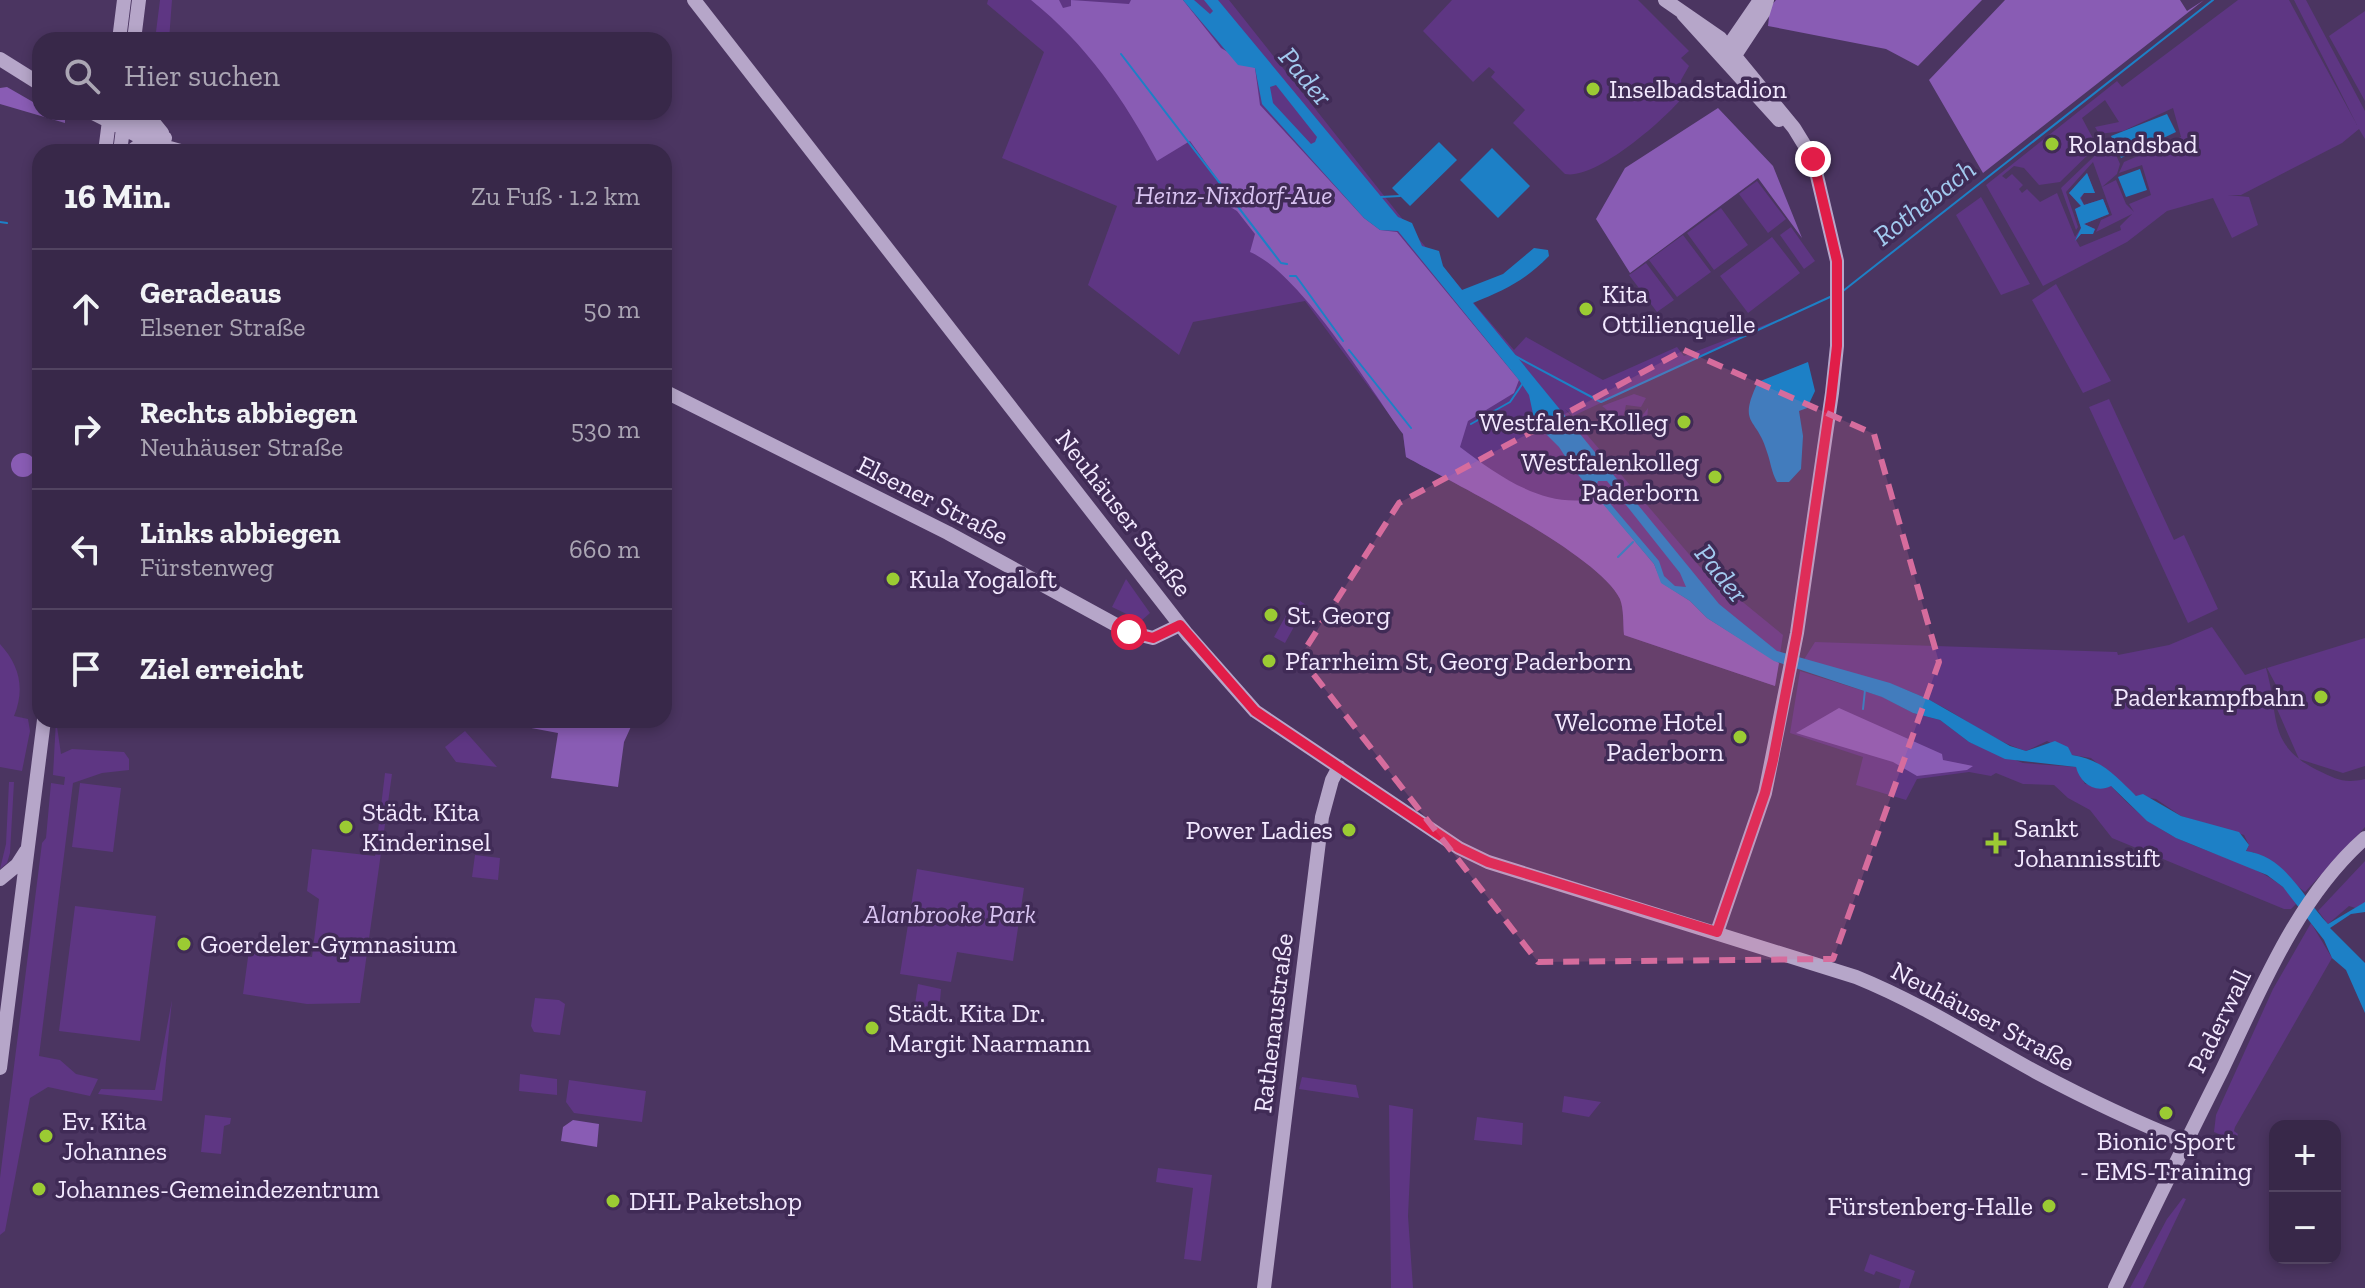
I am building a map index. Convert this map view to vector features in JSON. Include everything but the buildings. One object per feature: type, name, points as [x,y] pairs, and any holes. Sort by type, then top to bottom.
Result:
[{"type":"main road","points":[[120,32],[124,0]]},
{"type":"main road","points":[[135,32],[139,0]]},
{"type":"main road","name":"Neuhäuser Straße","points":[[694,0],[1180,625],[1254,710],[1459,848],[1488,862],[1717,932],[1898,994],[2047,1078],[2123,1116],[2186,1142]]},
{"type":"main road","points":[[1665,0],[1728,57],[1794,128],[1813,159],[1813,169],[1831,230],[1838,284],[1831,398],[1793,649],[1765,793],[1717,932]]},
{"type":"main road","points":[[1728,57],[1760,0]]},
{"type":"main road","points":[[1728,57],[1763,13],[1767,0]]},
{"type":"main road","points":[[0,59],[32,76]]},
{"type":"main road","points":[[108,144],[117,120]]},
{"type":"main road","points":[[118,120],[120,144]]},
{"type":"main road","points":[[123,120],[166,144]]},
{"type":"main road","points":[[150,120],[162,142]]},
{"type":"main road","points":[[141,144],[162,142]]},
{"type":"main road","name":"Elsener Straße","points":[[672,395],[948,533],[1129,632],[1153,638],[1180,625]]},
{"type":"main road","points":[[0,1068],[43,728]]},
{"type":"main road","name":"Rathenaustraße","points":[[1264,1288],[1322,817],[1332,780],[1339,767]]},
{"type":"main road","name":"Paderwall","points":[[2115,1288],[2263,984],[2299,919],[2365,838]]},
{"type":"main road","points":[[0,879],[17,865],[28,847]]},
{"type":"highlighted area","points":[[1684,350],[1874,434],[1939,662],[1833,959],[1538,962],[1300,657],[1399,503]]},
{"type":"green space","points":[[160,0],[172,0],[170,32],[156,32]]},
{"type":"green space","name":"Heinz-Nixdorf-Aue","points":[[988,0],[1229,0],[1412,231],[1514,350],[1526,337],[1603,380],[1677,347],[1684,356],[1780,319],[1573,416],[1565,409],[1700,567],[1783,635],[1775,686],[1624,635],[1620,599],[1584,561],[1489,501],[1406,457],[1403,433],[1305,301],[1193,322],[1179,355],[1088,285],[1117,206],[1002,158],[1044,52],[987,4]]},
{"type":"green space","points":[[1031,0],[1059,0],[1063,8],[1071,6],[1071,0],[1129,4],[1131,0],[1183,0],[1221,48],[1255,68],[1260,105],[1364,218],[1380,230],[1397,232],[1519,380],[1514,393],[1468,421],[1460,447],[1503,477],[1534,493],[1551,498],[1585,500],[1592,490],[1654,564],[1662,583],[1690,601],[1707,618],[1779,663],[1775,686],[1624,635],[1620,599],[1584,561],[1489,501],[1406,457],[1403,434],[1332,333],[1290,283],[1270,264],[1250,252],[1255,234],[1237,211],[1222,202],[1228,194],[1190,141],[1157,161],[1102,74],[1069,35]]},
{"type":"green space","name":"Inselbadstadion","points":[[1452,0],[1638,0],[1689,51],[1681,58],[1689,66],[1681,80],[1683,97],[1661,120],[1611,158],[1594,168],[1565,174],[1513,123],[1525,110],[1491,77],[1495,72],[1489,67],[1473,82],[1423,31]]},
{"type":"green space","points":[[1776,0],[1982,0],[1918,66],[1886,49],[1768,26],[1770,7]]},
{"type":"green space","points":[[2005,0],[2180,0],[2187,11],[2204,0],[1983,173],[1929,80]]},
{"type":"green space","points":[[2238,0],[2289,0],[2357,125],[2294,0],[2306,0],[2365,111],[2365,139],[2359,129],[2342,143],[2241,195],[2228,195],[2249,197],[2258,225],[2232,238],[2213,198],[2167,211],[2127,242],[2043,286],[1986,185],[2117,81],[2122,87]],"holes":[[[2105,100],[2119,122],[2095,127],[2099,134],[2123,131],[2173,108],[2181,137],[2124,162],[2119,173],[2142,165],[2151,195],[2129,204],[2134,212],[2126,204],[2116,180],[2102,187],[2117,174],[2120,164],[2110,141],[2061,188],[2076,230],[2078,227],[2066,192],[2093,162],[2112,215],[2101,220],[2096,232],[2132,214],[2120,226],[2121,230],[2080,247],[2076,240],[2081,234],[2093,234],[2095,229],[2084,224],[2109,214],[2103,199],[2084,205],[2081,198],[2084,193],[2095,193],[2087,173],[2069,193],[2081,206],[2075,209],[2081,228],[2075,237],[2057,193],[2040,202],[2027,189],[2022,193],[2019,189],[2023,185],[2012,174],[2006,179],[2002,176],[2014,166],[2024,168],[2039,185],[2060,182],[2097,146],[2082,118]]]},
{"type":"green space","points":[[2365,11],[2365,101],[2329,36]]},
{"type":"green space","points":[[7,87],[32,101],[32,113],[0,104],[0,88]]},
{"type":"green space","points":[[1718,108],[1773,166],[1802,238],[1758,178],[1630,273],[1596,219],[1625,168]]},
{"type":"green space","points":[[1757,181],[1786,219],[1768,233],[1739,194]]},
{"type":"green space","points":[[1981,197],[2030,284],[2001,295],[1956,215]]},
{"type":"green space","points":[[1721,208],[1748,245],[1714,270],[1687,233]]},
{"type":"green space","points":[[1791,227],[1815,261],[1804,269],[1780,235]]},
{"type":"green space","points":[[1683,235],[1711,272],[1677,297],[1649,260]]},
{"type":"green space","points":[[1772,237],[1800,273],[1748,313],[1720,276]]},
{"type":"green space","points":[[1646,263],[1674,300],[1657,312],[1629,275]]},
{"type":"green space","points":[[2056,284],[2111,381],[2083,393],[2032,300]]},
{"type":"green space","points":[[1634,394],[1646,398],[1641,407],[1626,405],[1623,418],[1635,425],[1648,408],[1647,420],[1638,435],[1602,406]]},
{"type":"green space","points":[[2109,399],[2174,540],[2184,535],[2218,609],[2188,623],[2089,407]]},
{"type":"green space","points":[[14,456],[32,456],[32,474],[23,477],[14,474],[11,465]]},
{"type":"green space","points":[[1126,579],[1150,613],[1141,621],[1112,607]]},
{"type":"green space","points":[[1300,601],[1306,605],[1285,643],[1274,637],[1289,610],[1294,612]]},
{"type":"green space","points":[[2212,627],[2245,675],[2266,668],[2278,727],[2289,750],[2317,770],[2335,778],[2346,781],[2365,779],[2365,827],[2305,892],[2253,852],[2246,852],[2249,845],[2244,835],[2181,816],[2156,799],[2136,796],[2091,758],[2072,755],[2047,741],[2026,751],[1912,692],[1803,661],[1815,642],[2117,652],[2118,655],[2169,645]]},
{"type":"green space","name":"Paderkampfbahn","points":[[2365,638],[2365,766],[2343,773],[2299,759],[2277,709],[2276,685],[2267,668]]},
{"type":"green space","points":[[0,644],[19,678],[14,716],[28,719],[30,731],[22,771],[0,767]]},
{"type":"green space","points":[[1800,671],[1883,697],[1913,713],[1940,720],[1969,742],[2023,763],[2076,767],[2085,784],[2111,786],[2160,829],[2258,871],[2298,902],[2291,909],[2284,909],[2112,838],[2090,810],[2068,798],[2054,785],[2023,784],[1996,773],[1991,776],[1969,772],[1917,779],[1906,800],[1856,785],[1863,757],[1790,733]]},
{"type":"green space","points":[[1839,708],[1942,754],[1943,760],[1973,766],[1967,770],[1917,776],[1893,762],[1796,733]]},
{"type":"green space","points":[[56,728],[61,754],[72,749],[124,752],[129,759],[129,770],[102,773],[73,783],[39,1056],[60,1060],[76,1074],[98,1079],[90,1096],[48,1087],[30,1098],[5,1231],[0,1235],[0,1178],[42,843],[46,838],[51,783],[64,785],[65,777],[53,775]]},
{"type":"green space","points":[[531,728],[630,728],[624,742],[618,787],[551,778],[558,733]]},
{"type":"green space","points":[[465,731],[497,767],[456,762],[445,747]]},
{"type":"green space","points":[[385,773],[392,774],[360,1003],[307,1004],[243,994],[249,950],[312,957],[319,899],[307,891],[312,849],[375,856]]},
{"type":"green space","points":[[9,782],[14,782],[10,853],[7,863],[0,869],[6,844]]},
{"type":"green space","points":[[80,783],[121,788],[113,852],[72,847]]},
{"type":"green space","points":[[475,855],[500,858],[498,880],[472,877]]},
{"type":"green space","points":[[2365,861],[2365,911],[2349,906],[2328,924],[2318,911]]},
{"type":"green space","name":"Alanbrooke Park","points":[[917,869],[1024,888],[1013,961],[957,952],[951,982],[900,974]]},
{"type":"green space","points":[[75,906],[156,916],[140,1041],[59,1031]]},
{"type":"green space","points":[[2311,923],[2332,958],[2235,1127],[2234,1131],[2238,1134],[2235,1141],[2214,1132],[2216,1115],[2273,989]]},
{"type":"green space","points":[[918,984],[941,989],[940,1001],[914,1011]]},
{"type":"green space","points":[[535,998],[559,1000],[565,1004],[560,1035],[534,1032],[531,1026]]},
{"type":"green space","points":[[172,1000],[162,1101],[98,1094],[101,1089],[155,1090]]},
{"type":"green space","points":[[520,1074],[557,1079],[557,1095],[519,1091]]},
{"type":"green space","points":[[1302,1077],[1356,1085],[1359,1098],[1299,1089]]},
{"type":"green space","points":[[569,1080],[646,1091],[642,1122],[574,1113],[566,1102]]},
{"type":"green space","points":[[1564,1096],[1601,1102],[1589,1117],[1562,1112]]},
{"type":"green space","points":[[1389,1105],[1413,1109],[1408,1216],[1413,1288],[1391,1288]]},
{"type":"green space","points":[[205,1115],[231,1118],[230,1124],[224,1126],[221,1154],[201,1152]]},
{"type":"green space","points":[[1477,1117],[1523,1123],[1522,1145],[1474,1140]]},
{"type":"green space","points":[[573,1120],[599,1124],[597,1147],[561,1141],[563,1127]]},
{"type":"green space","points":[[1158,1168],[1212,1175],[1201,1261],[1184,1259],[1193,1188],[1156,1182]]},
{"type":"green space","points":[[2183,1198],[2186,1199],[2143,1288],[2130,1288],[2167,1219]]},
{"type":"green space","points":[[1870,1254],[1915,1271],[1909,1288],[1899,1288],[1901,1280],[1876,1271],[1874,1275],[1864,1271]]},
{"type":"water","points":[[1183,0],[1194,0],[1210,14],[1213,11],[1204,0],[1218,0],[1398,217],[1412,223],[1422,246],[1439,251],[1443,266],[1462,290],[1503,274],[1534,248],[1548,250],[1549,256],[1522,279],[1473,303],[1719,604],[1777,651],[1890,683],[1928,699],[2010,746],[2026,751],[2055,741],[2068,747],[2072,755],[2091,760],[2107,770],[2136,796],[2143,794],[2181,816],[2239,832],[2249,845],[2246,851],[2272,861],[2283,870],[2328,924],[2365,902],[2365,912],[2351,914],[2330,928],[2365,963],[2365,1013],[2346,970],[2332,958],[2324,940],[2283,887],[2267,875],[2176,838],[2147,821],[2111,786],[2099,789],[2089,786],[2076,767],[2005,759],[1969,742],[1940,720],[1913,713],[1882,697],[1774,661],[1707,618],[1690,601],[1661,583],[1654,564],[1574,470],[1559,447],[1535,423],[1529,395],[1519,380],[1398,231],[1380,230],[1364,218],[1262,104],[1255,68],[1238,65]],"holes":[[[1276,85],[1317,137],[1315,142],[1311,144],[1273,103],[1270,87]],[[1598,481],[1607,481],[1680,573],[1686,587],[1675,586],[1664,576],[1659,561],[1596,487]]]},
{"type":"water","points":[[2167,114],[2176,132],[2121,158],[2111,136]]},
{"type":"water","points":[[1439,142],[1457,160],[1410,206],[1392,188]]},
{"type":"water","points":[[1492,148],[1530,186],[1498,218],[1460,180]]},
{"type":"water","points":[[2140,169],[2147,190],[2126,197],[2118,177]]},
{"type":"water","points":[[2087,173],[2095,193],[2084,193],[2080,198],[2084,205],[2103,199],[2109,214],[2084,224],[2095,229],[2093,234],[2081,234],[2075,241],[2081,228],[2075,209],[2081,206],[2069,193]]},
{"type":"water","points":[[1808,362],[1815,391],[1807,408],[1799,411],[1803,436],[1801,469],[1789,482],[1777,482],[1763,440],[1751,420],[1749,406],[1758,382]]},
{"type":"waterway","name":"Rothebach","points":[[1843,291],[2213,0]]},
{"type":"waterway","points":[[1121,54],[1281,263],[1287,264]]},
{"type":"waterway","points":[[1381,197],[1400,196]]},
{"type":"waterway","points":[[0,222],[7,223]]},
{"type":"waterway","points":[[1290,276],[1296,276],[1343,341]]},
{"type":"waterway","name":"Rothebach","points":[[1515,356],[1601,402],[1830,297]]},
{"type":"waterway","points":[[1349,350],[1411,428]]},
{"type":"waterway","points":[[1471,424],[1510,402],[1523,383]]},
{"type":"waterway","points":[[1618,557],[1633,542]]},
{"type":"waterway","points":[[1863,709],[1865,690]]},
{"type":"place","name":"Inselbadstadion","points":[[1593,89]]},
{"type":"place","name":"Rolandsbad","points":[[2052,144]]},
{"type":"place","name":"Kita Ottilienquelle","points":[[1586,309]]},
{"type":"place","name":"Westfalen-Kolleg","points":[[1684,422]]},
{"type":"place","name":"Westfalenkolleg Paderborn","points":[[1715,477]]},
{"type":"place","name":"Kula Yogaloft","points":[[893,579]]},
{"type":"place","name":"St. Georg","points":[[1271,615]]},
{"type":"place","name":"Pfarrheim St, Georg Paderborn","points":[[1269,661]]},
{"type":"place","name":"Paderkampfbahn","points":[[2321,697]]},
{"type":"place","name":"Welcome Hotel Paderborn","points":[[1740,737]]},
{"type":"place","name":"Städt. Kita Kinderinsel","points":[[346,827]]},
{"type":"place","name":"Power Ladies","points":[[1349,830]]},
{"type":"place","name":"Sankt Johannisstift","points":[[1996,843]]},
{"type":"place","name":"Goerdeler-Gymnasium","points":[[184,944]]},
{"type":"place","name":"Städt. Kita Dr. Margit Naarmann","points":[[872,1028]]},
{"type":"place","name":"Bionic Sport - EMS-Training","points":[[2166,1113]]},
{"type":"place","name":"Ev. Kita Johannes","points":[[46,1136]]},
{"type":"place","name":"Johannes-Gemeindezentrum","points":[[39,1189]]},
{"type":"place","name":"DHL Paketshop","points":[[613,1201]]},
{"type":"place","name":"Fürstenberg-Halle","points":[[2049,1206]]},
{"type":"route","points":[[1129,632],[1142,638],[1153,638],[1180,625],[1227,683],[1270,723],[1415,816],[1459,848],[1518,873],[1717,932],[1765,793],[1773,760],[1797,633],[1831,398],[1837,346],[1837,261],[1813,159]]},
{"type":"water label","name":"Pader","points":[[1306,76]]},
{"type":"water label","name":"Pader","points":[[1722,573]]}]
